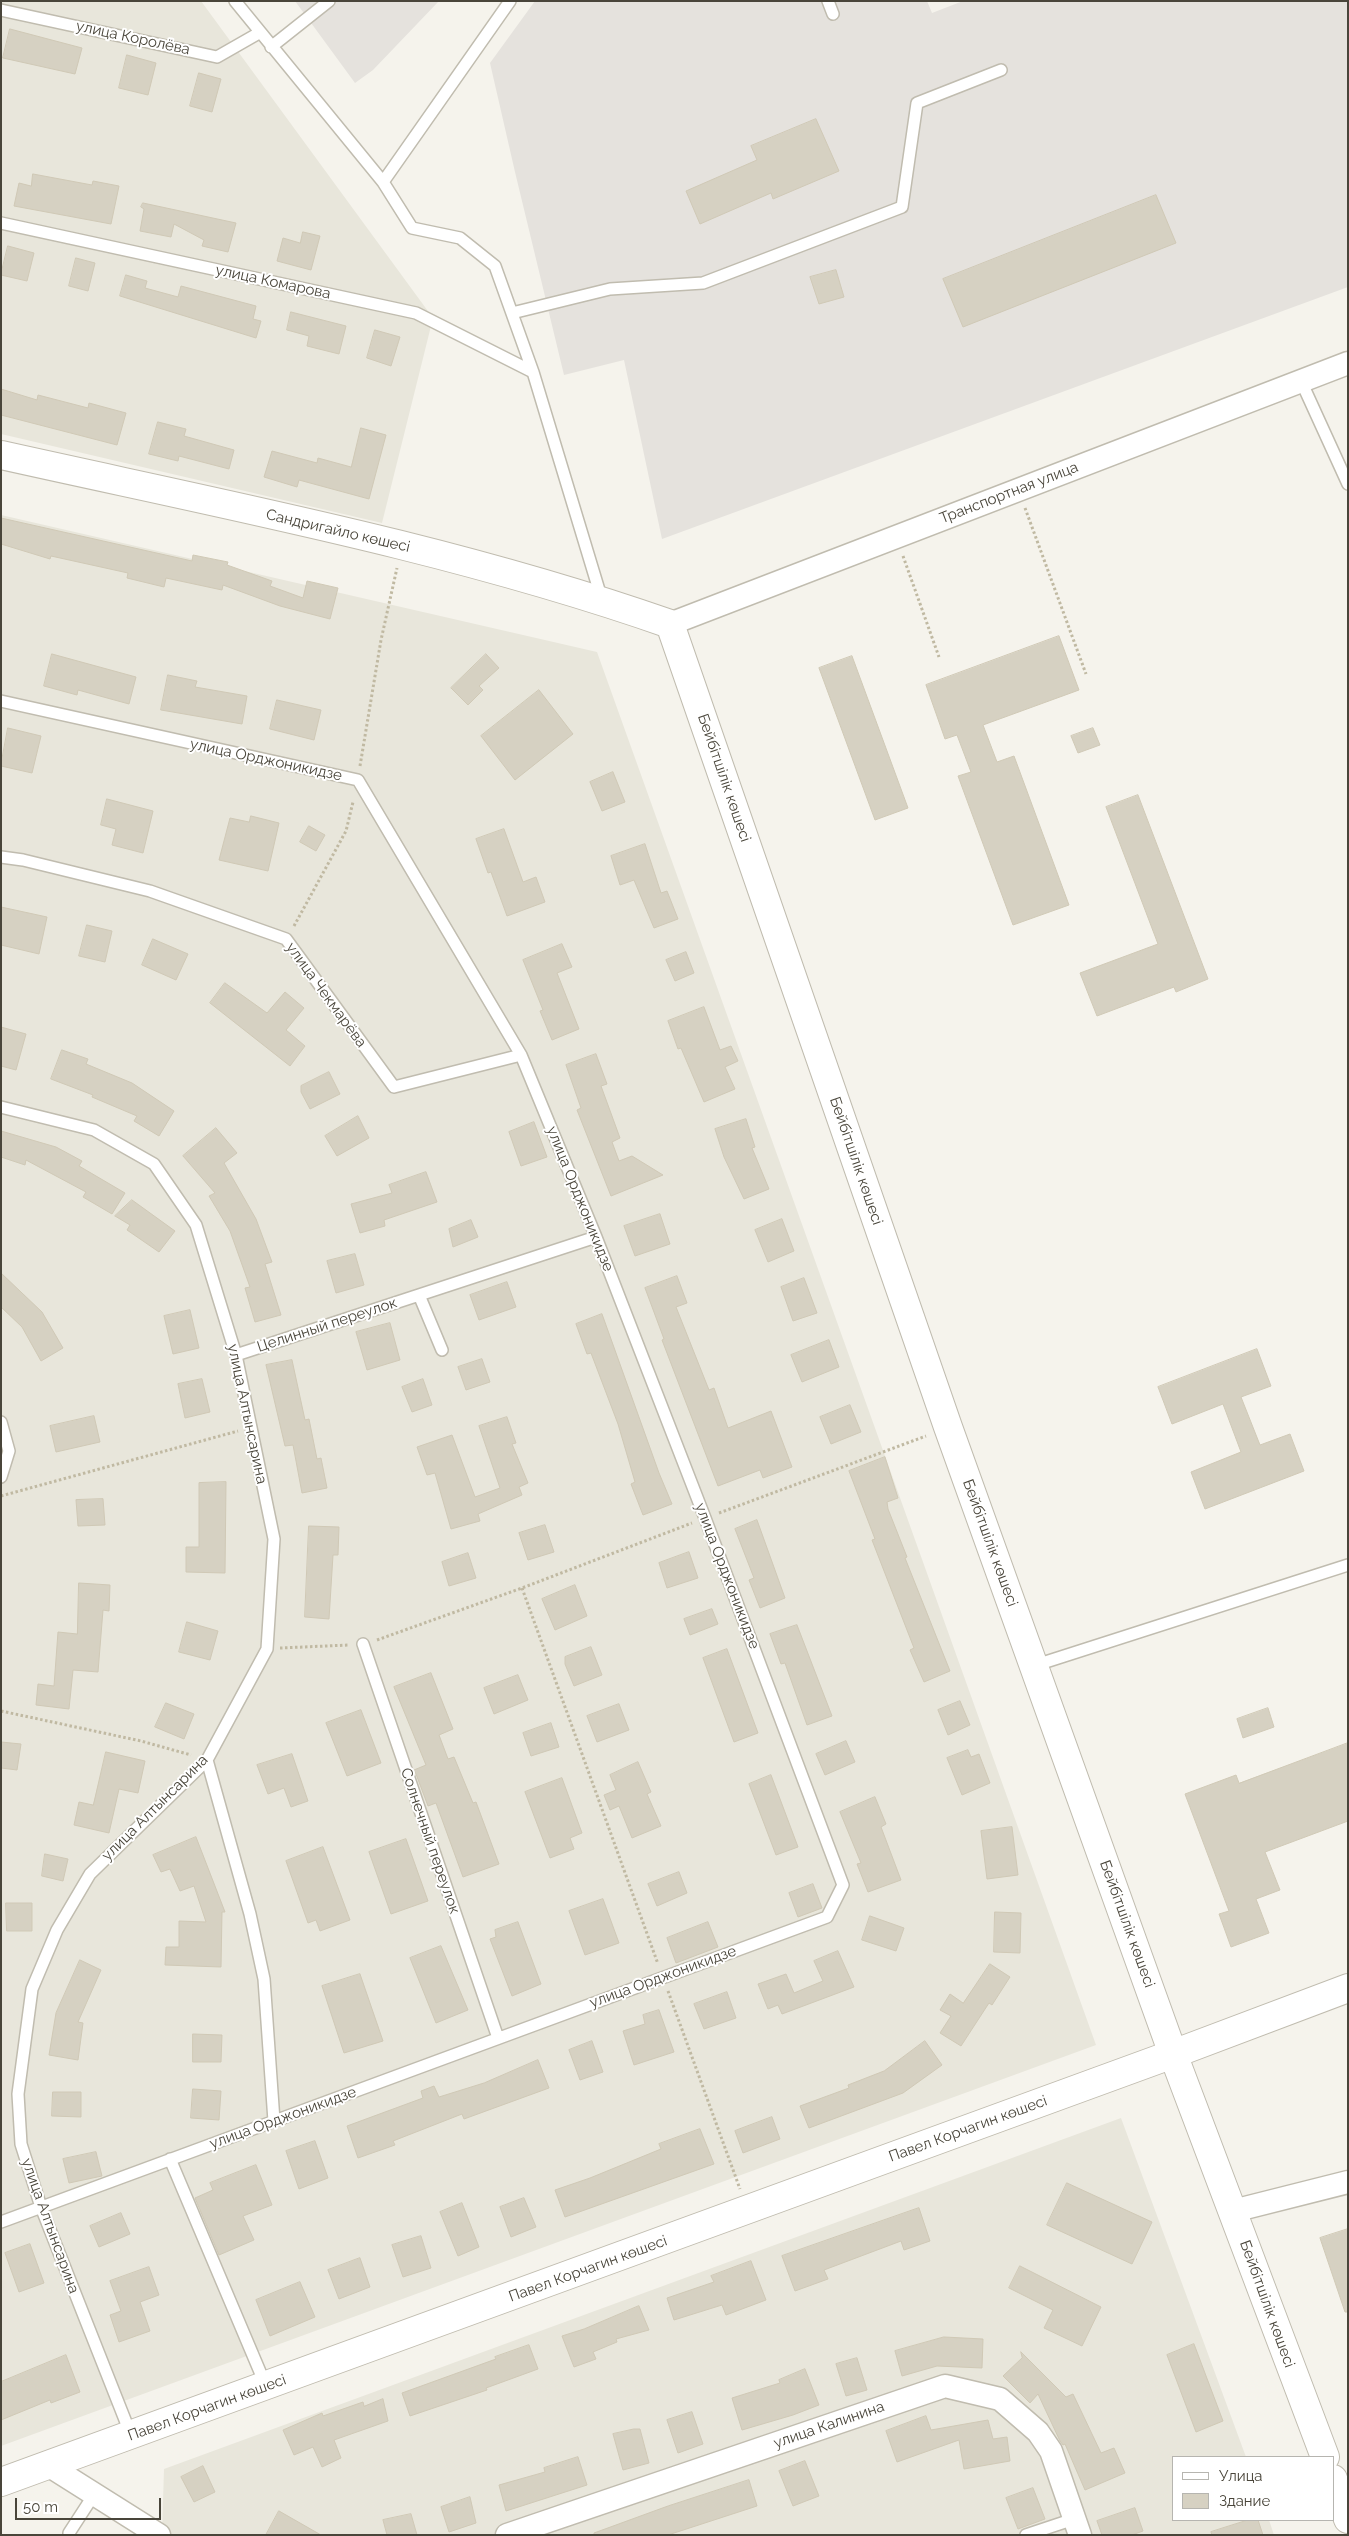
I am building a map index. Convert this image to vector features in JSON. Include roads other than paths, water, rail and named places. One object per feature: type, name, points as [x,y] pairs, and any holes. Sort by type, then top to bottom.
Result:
[{"type":"street","name":"Транспортная улица","points":[[670,624],[1348,363]]},
{"type":"street","name":"Сандригайло көшесі","points":[[1,454],[402,546],[602,600],[670,624]]},
{"type":"street","name":"Бейбітшілік көшесі","points":[[670,624],[948,1428],[1174,2054],[1325,2456]]},
{"type":"street","name":"Павел Корчагин көшесі","points":[[1,2482],[1174,2054],[1348,1988]]},
{"type":"street","points":[[1233,2211],[1348,2182]]},
{"type":"street","name":"улица Калинина","points":[[507,2535],[945,2386],[1000,2399],[1038,2432],[1051,2451],[1077,2527]]},
{"type":"street","points":[[48,2465],[159,2535]]},
{"type":"street","points":[[1334,2482],[1348,2519]]},
{"type":"lane","points":[[235,1],[259,33],[383,182],[412,228],[460,238],[495,266],[533,372],[602,600]]},
{"type":"lane","points":[[271,47],[329,1]]},
{"type":"lane","points":[[383,182],[510,1]]},
{"type":"lane","points":[[828,1],[834,14]]},
{"type":"lane","name":"улица Королёва","points":[[1,10],[217,57],[259,33]]},
{"type":"lane","points":[[512,313],[610,289],[703,283],[902,207],[917,103],[1001,70]]},
{"type":"lane","name":"улица Комарова","points":[[1,222],[416,313],[533,372]]},
{"type":"lane","points":[[1302,381],[1348,484]]},
{"type":"lane","name":"улица Орджоникидзе","points":[[1,701],[358,780],[521,1055],[596,1237],[844,1885],[827,1917],[1,2222]]},
{"type":"lane","name":"улица Чекмарёва","points":[[1,857],[23,860],[150,892],[286,939],[394,1087],[521,1055]]},
{"type":"lane","name":"улица Алтынсарина","points":[[1,1107],[94,1130],[154,1164],[196,1224],[236,1355],[274,1539],[267,1649],[207,1760],[90,1874],[57,1930],[32,1989],[18,2094],[21,2144],[41,2207],[131,2436]]},
{"type":"lane","name":"Целинный переулок","points":[[236,1355],[596,1237]]},
{"type":"lane","points":[[419,1295],[442,1350]]},
{"type":"lane","points":[[1,1422],[9,1451],[1,1477]]},
{"type":"lane","points":[[1034,1666],[1348,1565]]},
{"type":"lane","name":"Солнечный переулок","points":[[363,1644],[498,2038]]},
{"type":"lane","points":[[207,1760],[250,1914],[264,1979],[274,2121]]},
{"type":"lane","points":[[170,2160],[266,2386]]},
{"type":"lane","points":[[69,2533],[94,2493]]},
{"type":"lane","points":[[1026,2535],[1077,2527]]}]
